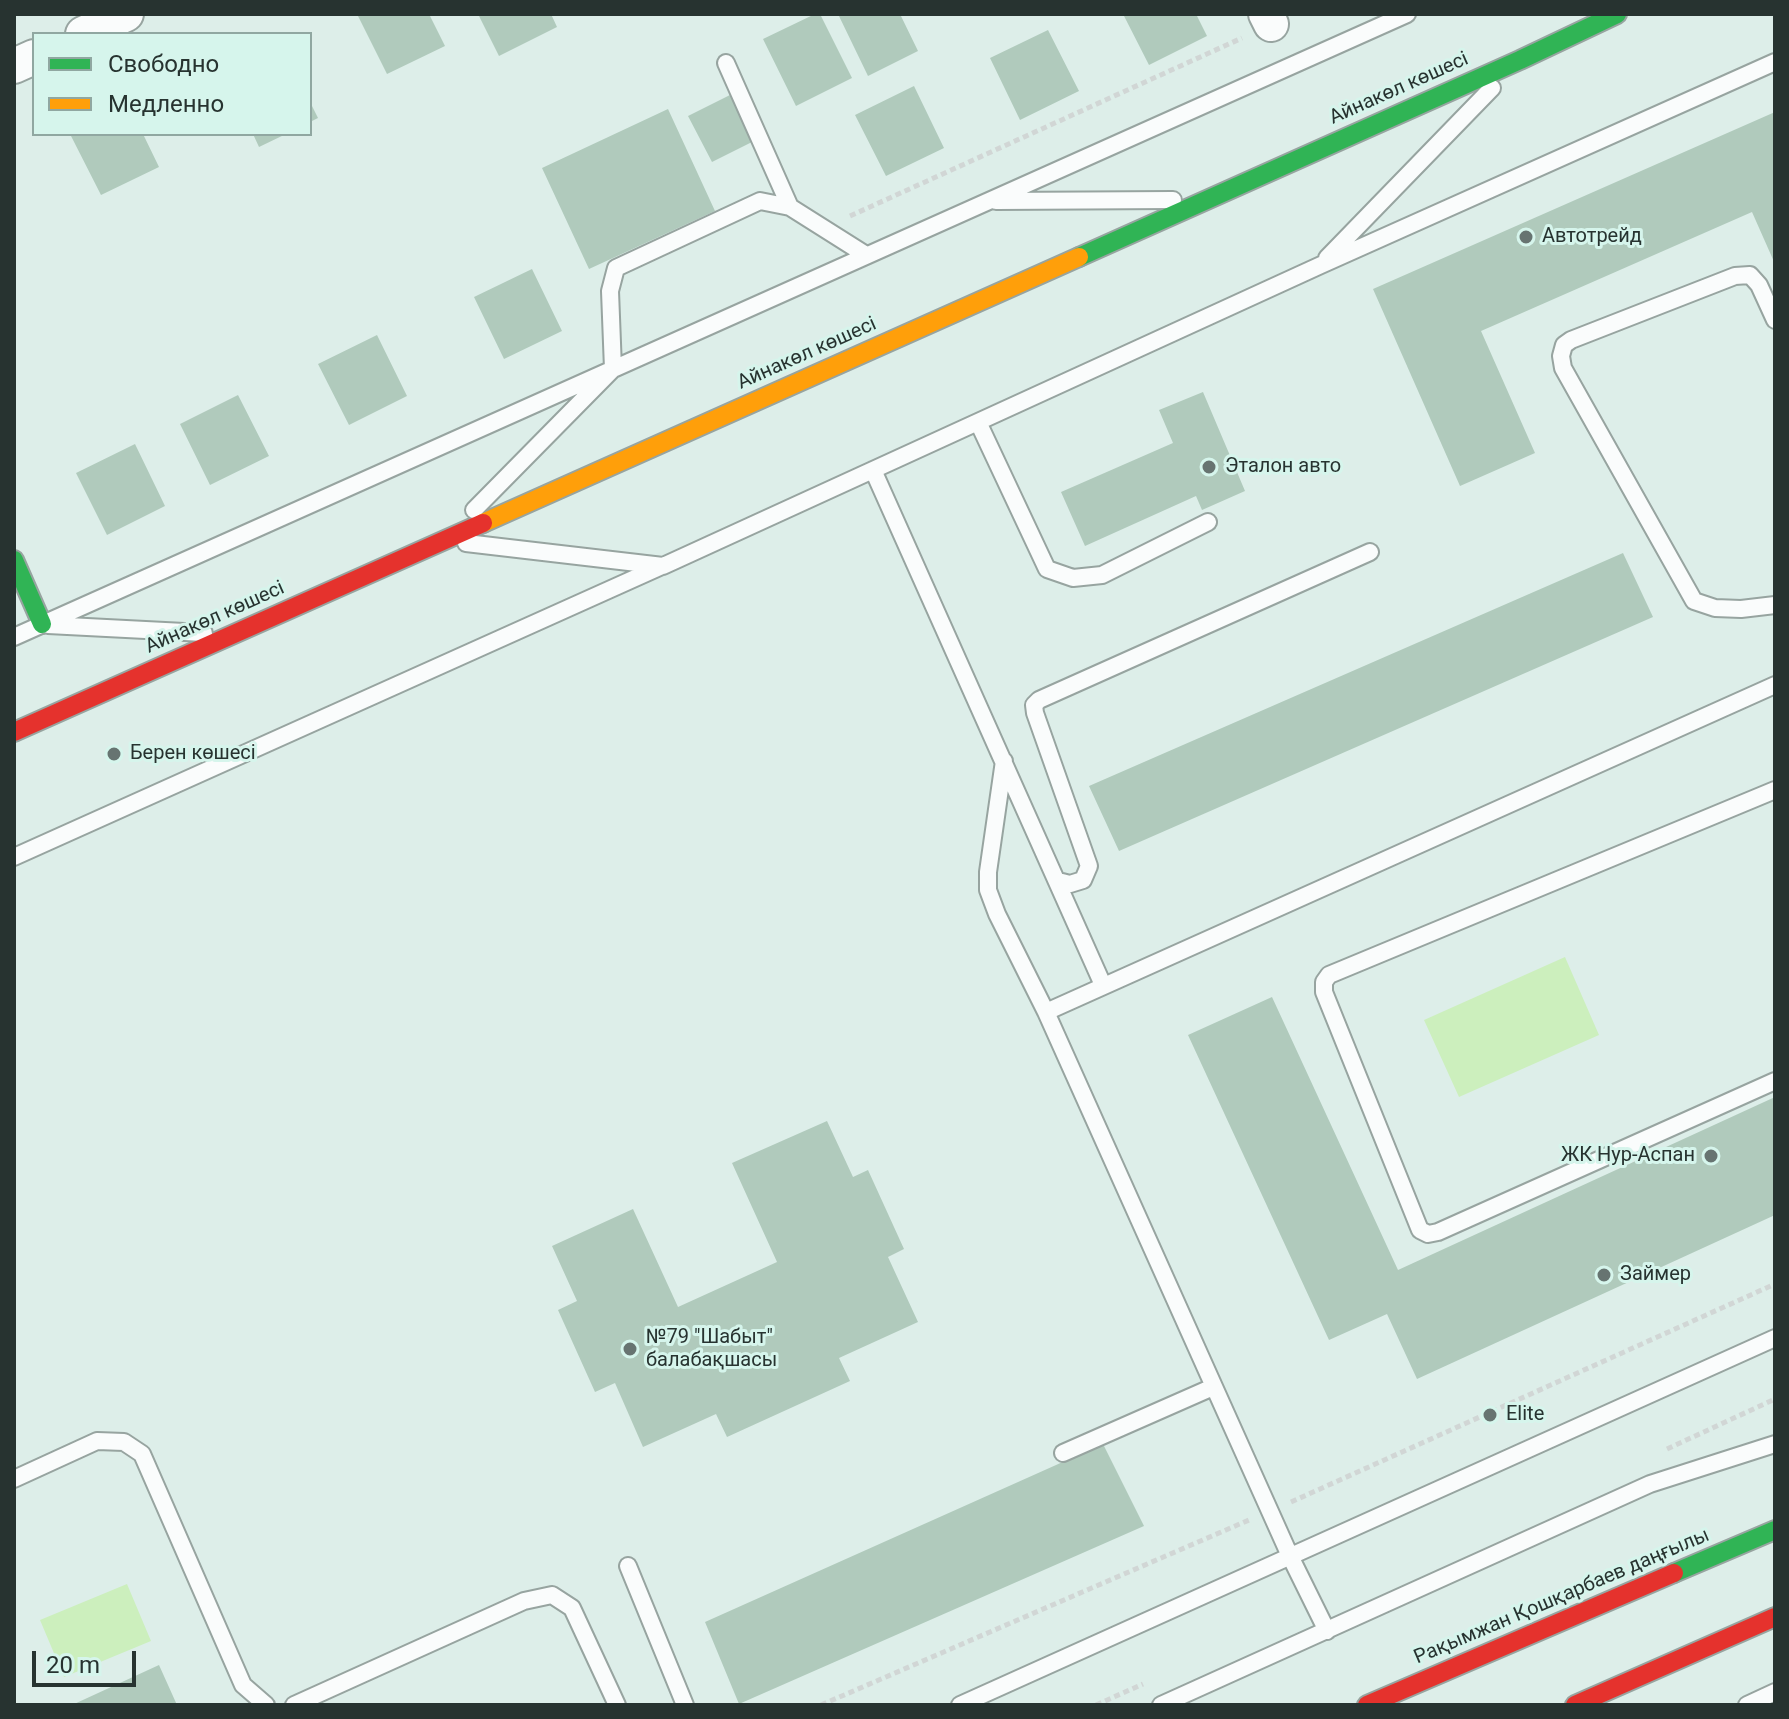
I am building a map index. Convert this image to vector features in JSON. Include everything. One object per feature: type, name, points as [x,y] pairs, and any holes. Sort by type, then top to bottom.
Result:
[{"type":"street","points":[[87,32],[126,14]]},
{"type":"street","name":"Айнакөл көшесі","points":[[14,732],[1617,14]]},
{"type":"street","points":[[14,560],[42,624]]},
{"type":"street","name":"Рақымжан Қошқарбаев даңғылы","points":[[1367,1705],[1775,1530]]},
{"type":"street","points":[[1575,1705],[1775,1617]]},
{"type":"lane","points":[[14,637],[1407,14]]},
{"type":"lane","points":[[1321,265],[1520,60]]},
{"type":"lane","points":[[14,857],[1775,62]]},
{"type":"lane","points":[[726,63],[790,207]]},
{"type":"lane","points":[[987,201],[1206,200]]},
{"type":"lane","points":[[445,540],[613,369],[610,291],[616,268],[760,201],[790,207],[866,255]]},
{"type":"lane","points":[[1775,320],[1759,285],[1750,275],[1735,276],[1571,340],[1564,345],[1561,356],[1563,368],[1694,601],[1715,608],[1775,605]]},
{"type":"lane","points":[[978,422],[1047,569],[1073,578],[1102,575],[1208,522]]},
{"type":"lane","points":[[873,470],[1103,985]]},
{"type":"lane","points":[[445,540],[663,566]]},
{"type":"lane","points":[[1058,881],[1070,884],[1083,880],[1089,866],[1034,705],[1039,700],[1370,552]]},
{"type":"lane","points":[[42,624],[234,634]]},
{"type":"lane","points":[[1046,1012],[1775,685]]},
{"type":"lane","points":[[1004,761],[988,890],[1046,1012],[1290,1556],[1327,1631]]},
{"type":"lane","points":[[1775,790],[1329,975],[1324,982],[1324,992],[1420,1230],[1428,1234],[1775,1081]]},
{"type":"lane","points":[[960,1705],[1775,1338]]},
{"type":"lane","points":[[1063,1453],[1213,1387]]},
{"type":"lane","points":[[14,1479],[97,1441],[124,1442],[142,1454],[243,1685],[266,1705]]},
{"type":"lane","points":[[1161,1705],[1650,1484],[1775,1444]]},
{"type":"lane","points":[[628,1566],[685,1705]]},
{"type":"lane","points":[[294,1705],[524,1601],[552,1595],[572,1608],[617,1705]]},
{"type":"lane","points":[[1747,1705],[1775,1692]]},
{"type":"path","points":[[824,228],[1268,19]]},
{"type":"path","points":[[821,1705],[1270,1511],[1775,1284]]},
{"type":"green space","points":[[1565,957],[1599,1035],[1459,1097],[1424,1020]]},
{"type":"green space","points":[[127,1584],[151,1641],[64,1677],[40,1620]]},
{"type":"building","points":[[357,14],[429,14],[445,46],[387,74]]},
{"type":"building","points":[[478,14],[551,14],[557,27],[499,56]]},
{"type":"building","points":[[820,14],[852,78],[796,106],[763,39]]},
{"type":"building","points":[[838,14],[900,14],[918,51],[868,76]]},
{"type":"building","points":[[1123,14],[1196,14],[1207,36],[1149,65]]},
{"type":"building","points":[[1048,30],[1079,91],[1020,120],[990,58]]},
{"type":"building","points":[[914,86],[944,148],[886,176],[855,115]]},
{"type":"building","points":[[732,94],[756,140],[712,162],[688,116]]},
{"type":"building","points":[[312,106],[318,118],[312,121]]},
{"type":"building","points":[[668,109],[715,211],[589,269],[542,168]]},
{"type":"building","points":[[1775,112],[1775,264],[1752,212],[1481,331],[1535,453],[1460,486],[1373,289]]},
{"type":"building","points":[[71,136],[144,136],[159,167],[101,195]]},
{"type":"building","points":[[254,136],[282,136],[259,147]]},
{"type":"building","points":[[532,269],[562,331],[504,359],[474,297]]},
{"type":"building","points":[[377,335],[407,396],[349,425],[318,364]]},
{"type":"building","points":[[1203,392],[1245,491],[1202,510],[1196,496],[1085,546],[1061,492],[1173,443],[1159,410]]},
{"type":"building","points":[[238,395],[269,456],[210,485],[180,424]]},
{"type":"building","points":[[135,444],[165,506],[107,535],[76,473]]},
{"type":"building","points":[[1623,553],[1653,617],[1119,851],[1089,786]]},
{"type":"building","name":"ЖК Нур-Аспан","points":[[1272,997],[1398,1270],[1775,1097],[1775,1215],[1417,1379],[1387,1314],[1329,1340],[1188,1035]]},
{"type":"building","points":[[827,1121],[853,1177],[868,1170],[904,1249],[888,1257],[918,1322],[839,1358],[850,1381],[727,1437],[716,1414],[643,1447],[615,1383],[595,1392],[558,1310],[577,1301],[552,1246],[633,1209],[678,1307],[777,1262],[732,1163]]},
{"type":"building","points":[[1103,1444],[1144,1526],[739,1704],[705,1622]]},
{"type":"building","points":[[159,1665],[177,1705],[72,1705]]},
{"type":"traffic: fast","points":[[1079,257],[1617,14]]},
{"type":"traffic: fast","points":[[14,560],[42,624]]},
{"type":"traffic: fast","points":[[1674,1573],[1775,1530]]},
{"type":"traffic: slow","points":[[483,523],[1079,257]]},
{"type":"traffic: jam","points":[[14,732],[483,523]]},
{"type":"traffic: jam","points":[[1367,1705],[1674,1573]]},
{"type":"traffic: jam","points":[[1575,1705],[1775,1617]]},
{"type":"place","name":"Автотрейд","points":[[1526,237]]},
{"type":"place","name":"Эталон авто","points":[[1209,467]]},
{"type":"place","name":"Берен көшесі","points":[[114,754]]},
{"type":"place","name":"ЖК Нур-Аспан","points":[[1711,1156]]},
{"type":"place","name":"Займер","points":[[1604,1275]]},
{"type":"place","name":"№79 \"Шабыт\" балабақшасы","points":[[630,1349]]},
{"type":"place","name":"Elite","points":[[1490,1415]]}]
